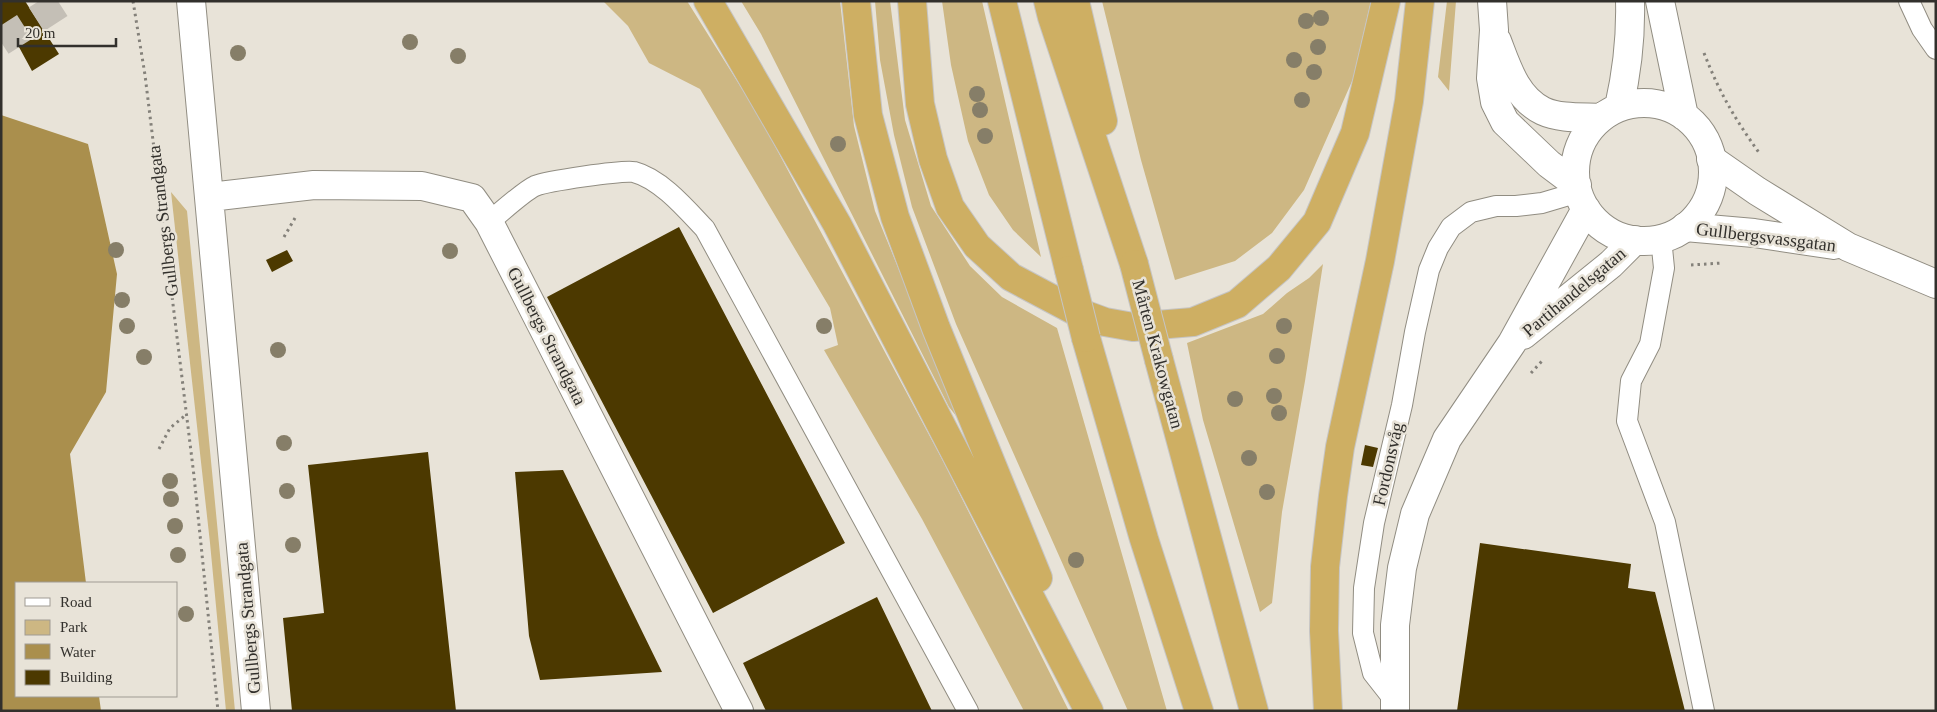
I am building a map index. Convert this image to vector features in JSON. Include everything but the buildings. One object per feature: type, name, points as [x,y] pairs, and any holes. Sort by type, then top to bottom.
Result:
[{"type":"highway","points":[[708,1],[837,224],[1088,711]]},
{"type":"highway","points":[[856,1],[868,114],[895,217],[936,328],[1092,711]]},
{"type":"highway","points":[[912,1],[920,104],[933,159],[950,207],[977,246],[1011,277],[1075,312],[1105,322],[1133,327],[1193,322],[1237,304],[1279,268],[1317,222],[1355,132],[1386,1]]},
{"type":"highway","points":[[1002,1],[1086,338],[1144,539],[1199,711]]},
{"type":"highway","name":"Mårten Krakowgatan","points":[[1048,1],[1134,264],[1254,711]]},
{"type":"highway","points":[[1075,1],[1134,264]]},
{"type":"highway","points":[[1328,711],[1324,631],[1325,567],[1330,523],[1340,447],[1380,261],[1409,101],[1420,1]]},
{"type":"highway","points":[[1313,711],[1314,577],[1328,466],[1380,261]]},
{"type":"street","name":"Gullbergs Strandgata","points":[[191,1],[256,711]]},
{"type":"street","points":[[1492,1],[1494,30],[1491,78],[1495,102],[1505,122],[1580,195]]},
{"type":"street","name":"Partihandelsgatan","points":[[1610,113],[1626,79],[1631,39],[1630,1]]},
{"type":"street","points":[[1660,1],[1684,116]]},
{"type":"street","points":[[1494,30],[1509,73],[1525,97],[1544,111],[1580,117],[1610,113]]},
{"type":"street","name":"Partihandelsgatan","points":[[1512,344],[1611,264],[1698,214],[1708,197],[1712,178],[1711,159],[1702,135],[1684,116],[1670,108],[1653,103],[1636,103],[1610,113],[1588,131],[1580,148],[1576,166],[1580,195],[1596,220],[1607,230],[1621,236],[1660,235]]},
{"type":"street","name":"Gullbergsvassgatan","points":[[1711,159],[1766,197],[1848,247],[1936,284]]},
{"type":"street","name":"Gullbergs Strandgata","points":[[210,197],[314,185],[422,186],[472,198],[489,222],[740,711]]},
{"type":"street","name":"Partihandelsgatan","points":[[1395,706],[1395,625],[1402,568],[1415,514],[1447,439],[1512,344],[1580,195]]},
{"type":"street","name":"Gullbergsvassgatan","points":[[1660,235],[1754,233],[1848,247]]},
{"type":"lane","points":[[1909,1],[1922,29],[1936,49]]},
{"type":"lane","points":[[489,222],[534,187],[573,178],[634,172],[652,181],[675,198],[705,230],[968,711]]},
{"type":"lane","name":"Fordonsvåg","points":[[1395,706],[1373,673],[1363,633],[1364,588],[1374,523],[1402,405],[1415,332],[1429,270],[1438,248],[1451,227],[1471,212],[1496,206],[1542,203],[1580,195]]},
{"type":"lane","points":[[1660,235],[1664,268],[1650,344],[1631,381],[1627,421],[1665,522],[1704,711]]},
{"type":"path","name":"Gullbergs Strandgata","points":[[133,1],[145,75],[187,414],[218,711]]},
{"type":"path","points":[[1702,44],[1721,94],[1736,120],[1763,158]]},
{"type":"path","points":[[1664,268],[1728,263]]},
{"type":"path","points":[[1527,378],[1546,356]]},
{"type":"path","points":[[159,449],[170,428],[187,414]]},
{"type":"green space","points":[[603,1],[687,1],[759,116],[943,461],[1069,711],[1024,711],[922,519],[824,350],[838,345],[830,308],[700,89],[649,63],[628,26]]},
{"type":"green space","points":[[741,1],[840,1],[854,126],[875,211],[961,422],[949,407],[761,34]]},
{"type":"green space","points":[[875,1],[890,1],[905,120],[931,206],[970,266],[1002,297],[1057,328],[1167,711],[1128,711],[956,324],[912,207],[894,135],[880,60]]},
{"type":"green space","points":[[942,1],[982,1],[1041,257],[1013,230],[989,195],[968,141],[951,65]]},
{"type":"green space","points":[[1102,1],[1371,1],[1353,79],[1304,190],[1272,233],[1235,261],[1175,280],[1141,160]]},
{"type":"green space","points":[[1447,1],[1456,1],[1449,91],[1438,77]]},
{"type":"green space","points":[[171,192],[187,211],[235,711],[226,711],[210,543]]},
{"type":"green space","points":[[1323,264],[1282,512],[1272,603],[1260,612],[1203,420],[1187,343],[1263,314],[1287,293],[1309,278]]},
{"type":"water","points":[[1,115],[88,144],[117,274],[106,392],[70,454],[86,582],[15,582],[15,697],[99,697],[101,711],[1,711]]},
{"type":"tunnel","points":[[1,42],[65,1]]}]
